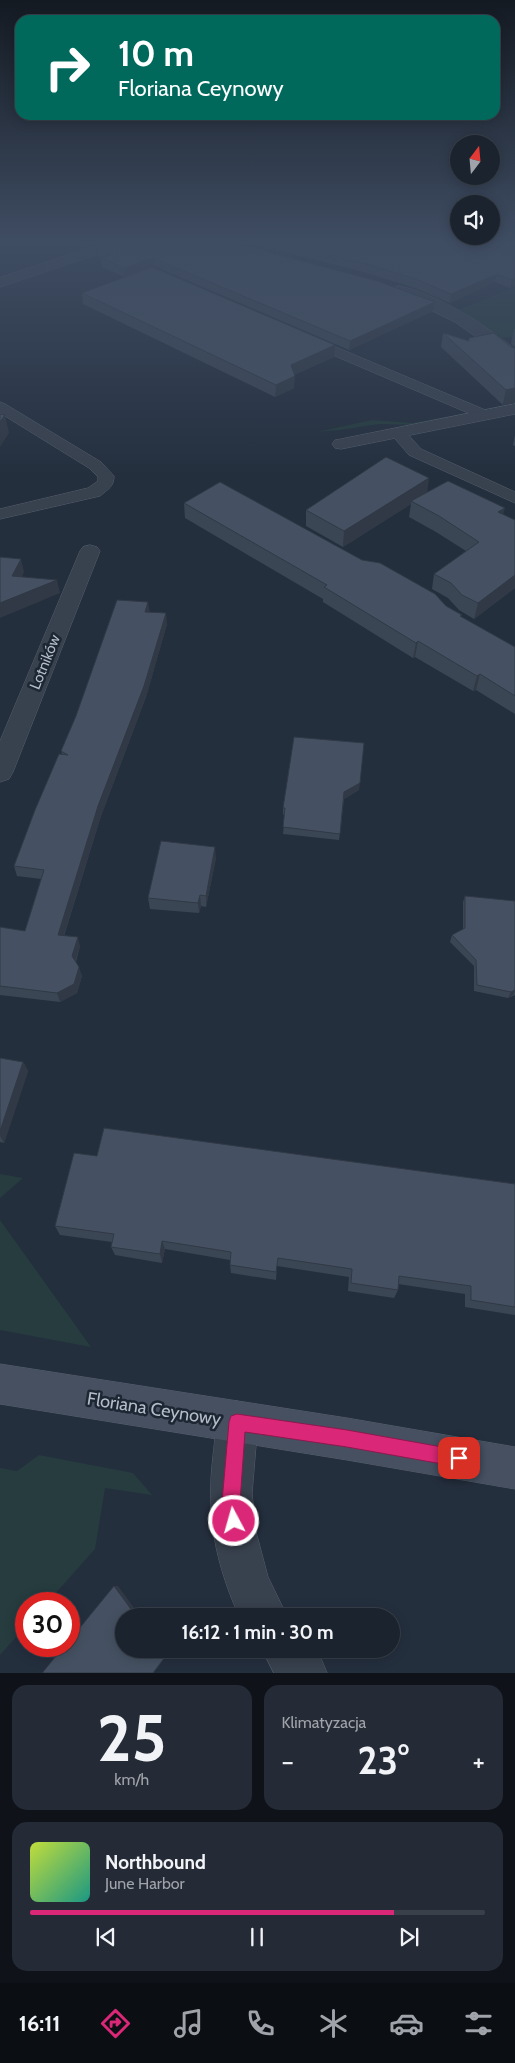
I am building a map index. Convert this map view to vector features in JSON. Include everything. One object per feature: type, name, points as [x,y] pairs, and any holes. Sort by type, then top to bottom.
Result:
[{"type":"street","points":[[463,319],[515,357]]},
{"type":"street","points":[[341,444],[515,409]]},
{"type":"street","name":"Lotników","points":[[0,772],[90,551]]},
{"type":"street","name":"Floriana Ceynowy","points":[[0,1384],[347,1438],[515,1468]]},
{"type":"street","points":[[237,1422],[231,1502],[240,1558],[259,1608]]},
{"type":"street","points":[[292,1658],[303,1673]]},
{"type":"lane","points":[[297,334],[485,415]]},
{"type":"lane","points":[[0,407],[95,465],[106,476],[106,483],[94,492],[0,514]]},
{"type":"lane","points":[[398,433],[415,452],[515,498]]},
{"type":"green space","points":[[473,319],[515,319],[515,337],[503,338]]},
{"type":"green space","points":[[463,414],[463,416],[416,425],[379,424],[317,432],[372,420],[413,423]]},
{"type":"green space","points":[[0,1174],[23,1178],[0,1198]]},
{"type":"green space","points":[[0,1220],[91,1347],[0,1330]]},
{"type":"green space","points":[[39,1455],[133,1473],[152,1495],[105,1488],[95,1549],[57,1592],[15,1592],[15,1638],[0,1655],[0,1468],[17,1471]]},
{"type":"building","points":[[137,319],[274,319],[335,345],[291,365],[295,376],[276,385]]},
{"type":"building","points":[[298,319],[398,319],[350,341]]},
{"type":"building","points":[[443,333],[469,341],[469,338],[494,333],[511,347],[515,348],[515,388],[506,390]]},
{"type":"building","points":[[0,414],[5,415],[0,422]]},
{"type":"building","points":[[386,457],[429,478],[344,531],[306,510]]},
{"type":"building","points":[[448,481],[505,508],[498,512],[515,520],[515,575],[478,603],[462,595],[451,583],[434,574],[479,542],[439,516],[411,501]]},
{"type":"building","points":[[220,482],[362,560],[380,563],[435,594],[446,606],[462,615],[460,616],[515,647],[515,696],[480,674],[477,676],[418,641],[416,643],[324,587],[327,585],[184,503]]},
{"type":"building","points":[[0,557],[21,559],[12,576],[57,580],[0,603]]},
{"type":"building","points":[[117,600],[148,602],[145,612],[166,613],[144,686],[98,806],[58,935],[78,937],[72,956],[79,967],[74,984],[57,993],[0,986],[0,927],[25,931],[44,870],[14,866],[59,754],[68,755],[61,751],[76,716]]},
{"type":"building","points":[[294,737],[364,743],[360,783],[344,792],[340,834],[283,827],[285,808],[283,808]]},
{"type":"building","points":[[161,841],[215,847],[206,896],[200,895],[198,903],[148,898]]},
{"type":"building","points":[[465,896],[515,901],[515,990],[511,992],[477,985],[476,960],[452,935],[465,928]]},
{"type":"building","points":[[0,1058],[23,1062],[0,1131]]},
{"type":"building","points":[[104,1128],[515,1184],[515,1307],[471,1300],[471,1286],[399,1276],[398,1290],[351,1283],[352,1269],[278,1258],[276,1272],[230,1265],[231,1252],[162,1241],[160,1254],[111,1247],[114,1234],[55,1226],[74,1153],[97,1156]]},
{"type":"building","points":[[114,1586],[130,1608],[115,1608],[115,1658],[164,1658],[153,1673],[43,1673],[55,1657],[80,1657],[80,1628]]},
{"type":"route","points":[[234,1521],[231,1502],[237,1422],[347,1438],[459,1458]]}]
